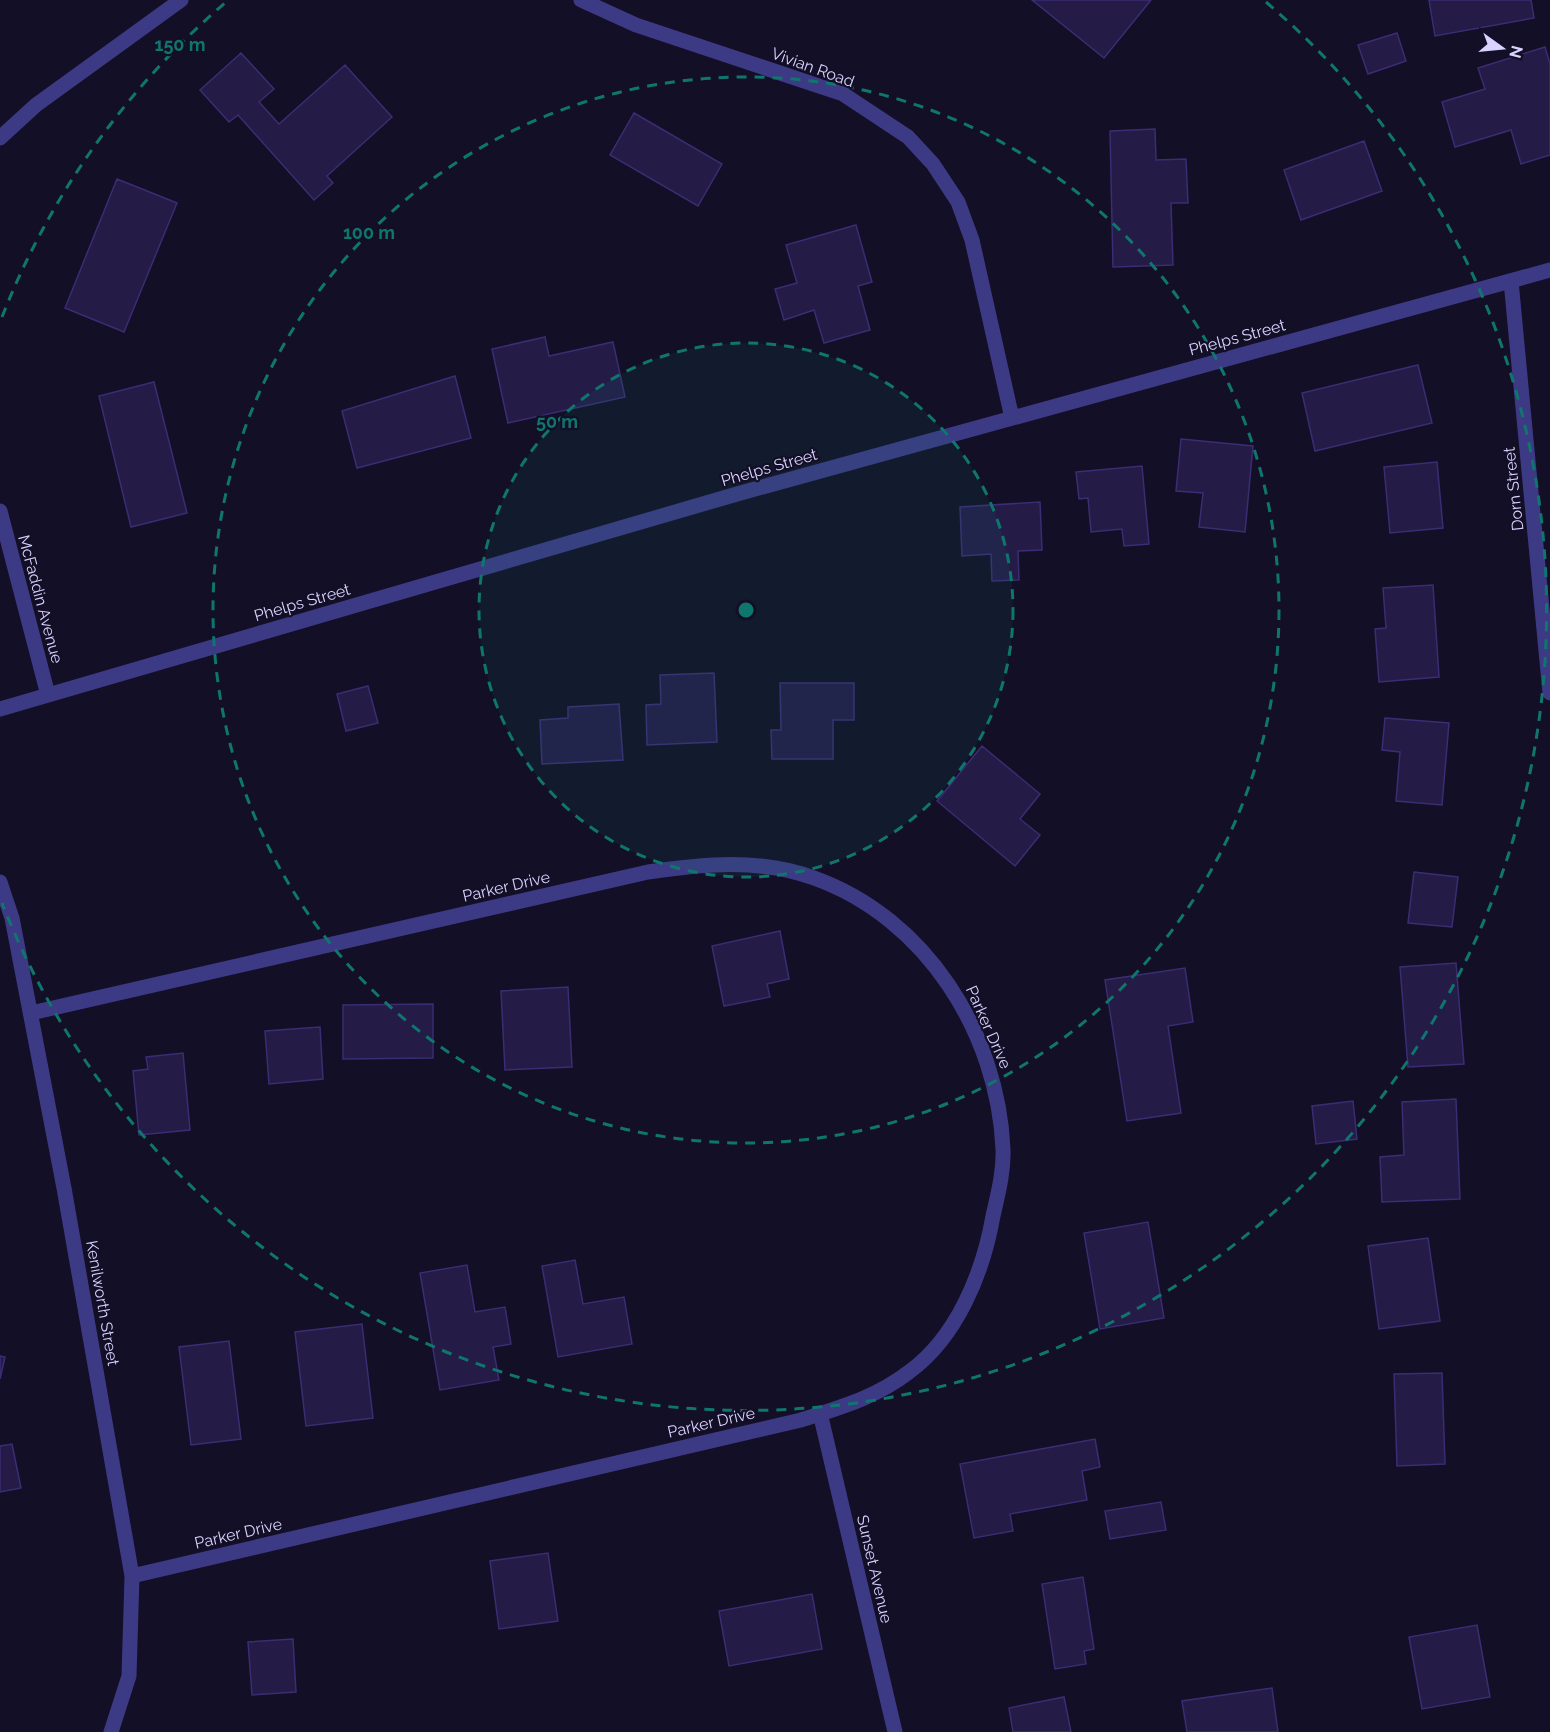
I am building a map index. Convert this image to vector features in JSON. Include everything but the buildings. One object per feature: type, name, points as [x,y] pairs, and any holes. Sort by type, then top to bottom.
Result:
[{"type":"street","points":[[0,138],[36,105],[182,0]]},
{"type":"street","name":"Vivian Road","points":[[581,0],[636,25],[843,94],[908,137],[933,164],[958,202],[972,240],[1012,418]]},
{"type":"street","name":"Phelps Street","points":[[0,709],[737,494],[1550,270]]},
{"type":"street","name":"Dorn Street","points":[[1511,280],[1546,594],[1550,693]]},
{"type":"street","name":"McFaddin Avenue","points":[[0,512],[48,695]]},
{"type":"street","name":"Parker Drive","points":[[31,1013],[648,872],[708,863],[759,866],[813,878],[856,898],[900,928],[936,967],[967,1014],[991,1072],[996,1091],[1003,1149],[1002,1166],[987,1249],[965,1306],[926,1356],[910,1371],[868,1398],[820,1413],[132,1576]]},
{"type":"street","name":"Kenilworth Street","points":[[0,882],[12,918],[31,1013],[132,1576],[129,1676],[111,1732]]},
{"type":"street","name":"Sunset Avenue","points":[[820,1413],[895,1732]]}]
